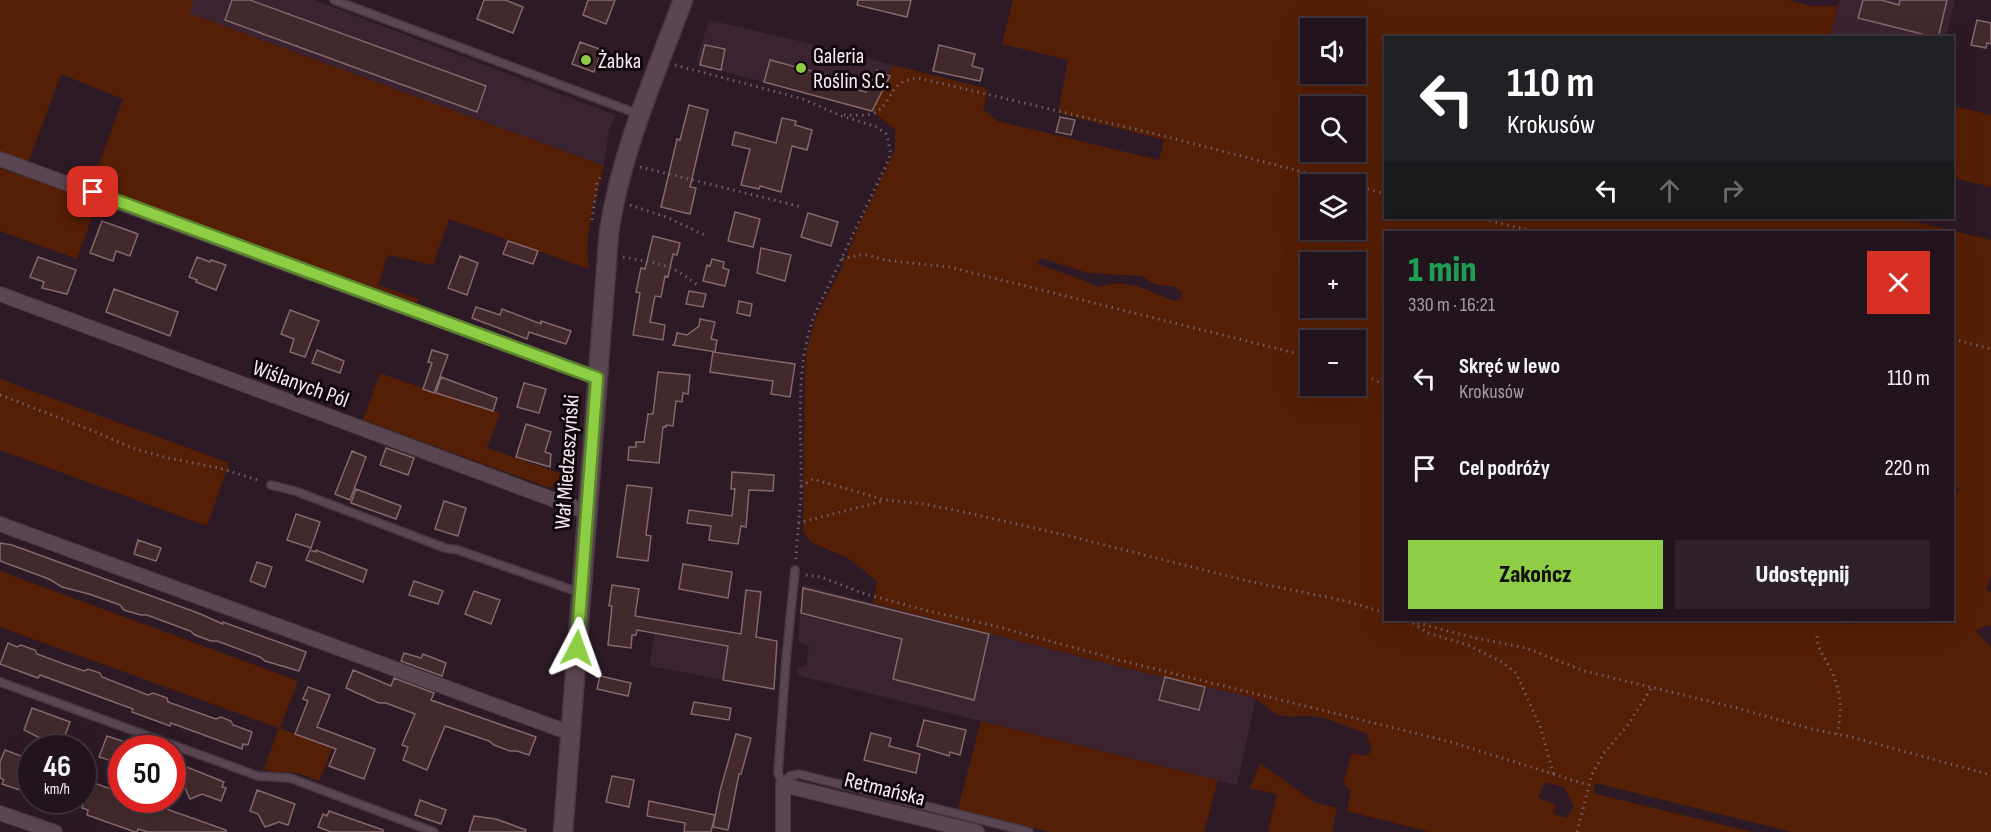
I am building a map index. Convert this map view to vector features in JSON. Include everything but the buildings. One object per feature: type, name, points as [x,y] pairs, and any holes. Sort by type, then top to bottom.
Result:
[{"type":"main road","name":"Wał Miedzeszyński","points":[[563,832],[606,254],[614,200],[624,163],[683,0]]},
{"type":"street","points":[[0,159],[597,378]]},
{"type":"street","name":"Wiślanych Pól","points":[[0,294],[587,512]]},
{"type":"street","points":[[0,524],[570,733]]},
{"type":"street","points":[[783,785],[783,832]]},
{"type":"street","name":"Retmańska","points":[[783,785],[977,832]]},
{"type":"street","points":[[0,813],[26,827],[55,832]]},
{"type":"lane","points":[[334,0],[640,115]]},
{"type":"lane","points":[[272,485],[306,495],[445,548],[458,550],[580,593]]},
{"type":"lane","points":[[795,574],[778,773],[783,785],[790,776],[799,774],[1029,832]]},
{"type":"lane","points":[[0,682],[258,776],[290,778],[434,832]]},
{"type":"path","points":[[600,56],[641,67]]},
{"type":"path","points":[[660,61],[802,99],[882,129],[888,140],[890,151],[886,165],[814,316],[803,354],[799,432],[801,486],[795,574],[821,577],[898,603],[1451,742],[1588,785]]},
{"type":"path","points":[[840,115],[872,114],[878,111],[896,87],[910,79],[918,78],[1149,132],[1311,174]]},
{"type":"path","points":[[624,163],[802,207]]},
{"type":"path","points":[[1366,189],[1384,193]]},
{"type":"path","points":[[614,200],[666,217],[707,236]]},
{"type":"path","points":[[1482,219],[1533,231]]},
{"type":"path","points":[[606,254],[669,266],[682,272],[697,285]]},
{"type":"path","points":[[842,259],[859,255],[949,267],[986,278],[1086,299],[1300,354]]},
{"type":"path","points":[[1954,339],[1991,349]]},
{"type":"path","points":[[1366,375],[1384,385]]},
{"type":"path","points":[[0,395],[132,448],[164,458],[223,469],[272,485]]},
{"type":"path","points":[[801,486],[813,479],[823,481],[885,500],[924,504],[1055,532],[1252,582],[1346,601],[1384,612]]},
{"type":"path","points":[[798,523],[885,500]]},
{"type":"path","points":[[1410,621],[1428,633],[1468,645],[1502,662],[1516,673],[1540,726],[1554,776]]},
{"type":"path","points":[[1412,621],[1475,638],[1526,648],[1584,671],[1991,775]]},
{"type":"path","points":[[1817,636],[1817,644],[1835,678],[1841,701],[1836,734]]},
{"type":"path","points":[[1577,832],[1592,774],[1604,753],[1627,726],[1652,687]]},
{"type":"shaded area","points":[[0,0],[194,0],[189,13],[604,166],[589,230],[589,269],[449,219],[433,265],[388,255],[378,285],[419,299],[416,306],[90,188],[123,99],[61,74],[27,166],[0,156]]},
{"type":"shaded area","points":[[194,0],[315,0],[615,115],[609,130],[604,166],[188,13]]},
{"type":"shaded area","points":[[1013,0],[1788,0],[1810,6],[1838,6],[1830,36],[1384,36],[1384,219],[1905,219],[1991,240],[1991,576],[1986,590],[1991,592],[1991,626],[1987,625],[1976,631],[1991,647],[1991,832],[1792,832],[1595,783],[1593,793],[1752,832],[1430,832],[1347,811],[1351,791],[1343,784],[1352,753],[1366,756],[1372,751],[1367,734],[1325,718],[1277,715],[1255,698],[1117,666],[873,603],[877,581],[848,558],[811,542],[803,532],[807,348],[816,317],[841,269],[895,150],[895,129],[872,111],[893,65],[988,89],[983,109],[997,121],[1159,160],[1164,140],[1058,113],[1068,60],[1002,44]],"holes":[[[1041,258],[1088,273],[1141,276],[1155,284],[1175,287],[1182,292],[1182,298],[1174,301],[1137,286],[1118,283],[1097,287],[1037,264]],[[1545,782],[1564,787],[1574,806],[1567,818],[1554,814],[1555,804],[1538,798]]]},
{"type":"shaded area","points":[[1840,0],[1955,0],[1946,36],[1831,36]]},
{"type":"shaded area","name":"Galeria Roślin S.C.","points":[[709,20],[893,65],[872,111],[855,107],[700,65],[696,62]]},
{"type":"shaded area","points":[[1954,106],[1991,115],[1991,187],[1954,178]]},
{"type":"shaded area","points":[[0,168],[97,203],[77,259],[0,231]]},
{"type":"shaded area","points":[[380,373],[470,405],[472,403],[500,413],[487,448],[565,475],[550,488],[363,420]]},
{"type":"shaded area","points":[[0,379],[229,463],[207,526],[0,450]]},
{"type":"shaded area","points":[[0,571],[298,681],[280,728],[332,749],[319,781],[298,773],[273,772],[264,769],[279,728],[0,627]]},
{"type":"shaded area","points":[[803,585],[1117,666],[1256,698],[1237,785],[797,675],[797,667],[806,666],[809,647],[798,641]]},
{"type":"shaded area","points":[[657,620],[777,641],[774,689],[649,666]]},
{"type":"shaded area","points":[[981,721],[1218,780],[1204,832],[1050,832],[958,809]]},
{"type":"shaded area","points":[[1260,763],[1316,803],[1337,808],[1332,832],[1268,832],[1277,794],[1250,788]]},
{"type":"place","name":"Żabka","points":[[586,60]]},
{"type":"place","name":"Galeria Roślin S.C.","points":[[801,68]]},
{"type":"route","points":[[93,192],[597,378],[577,648]]}]
